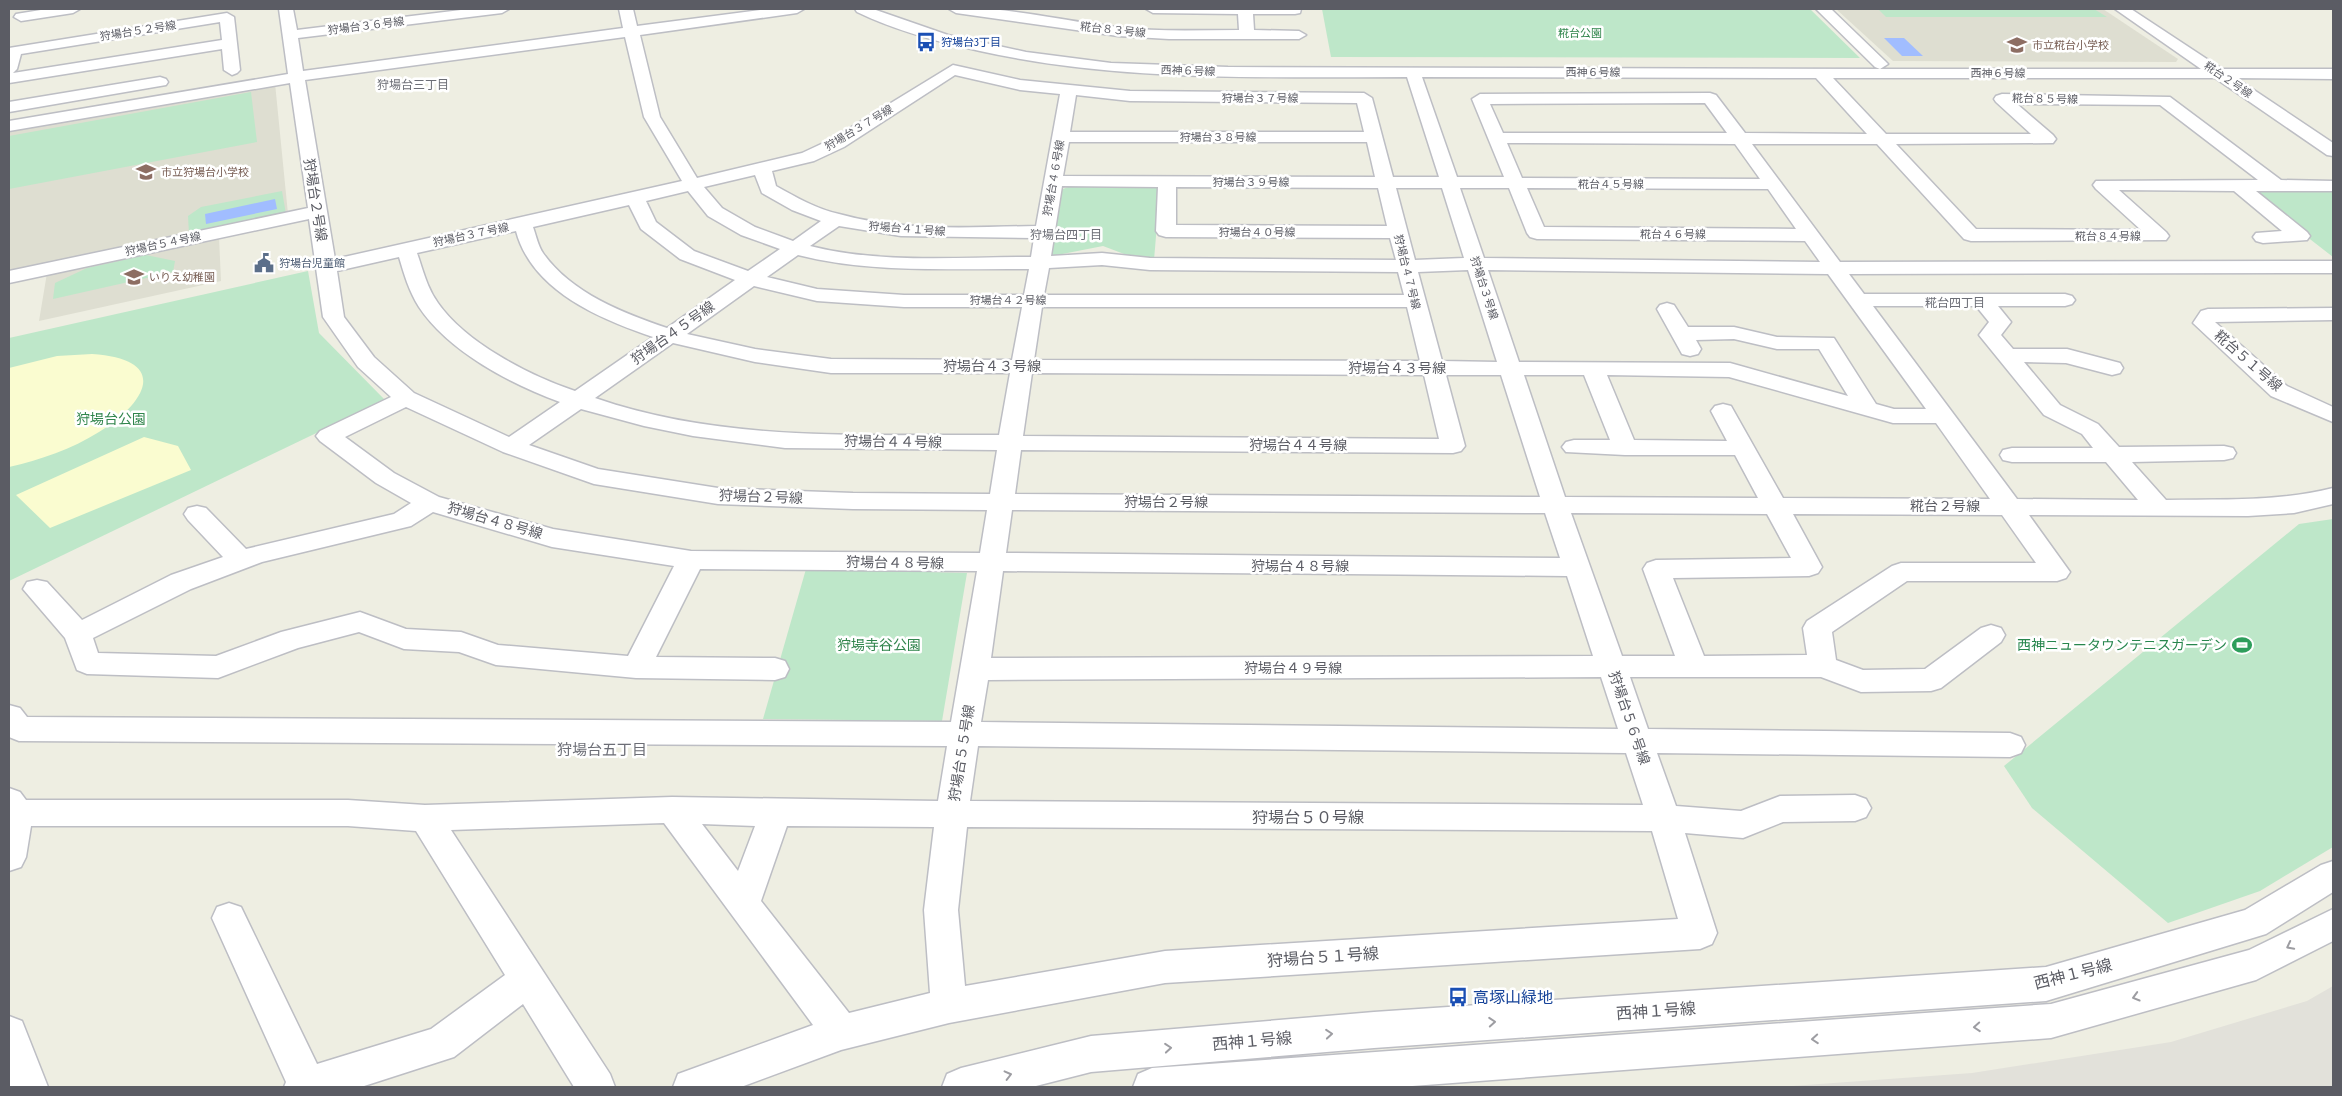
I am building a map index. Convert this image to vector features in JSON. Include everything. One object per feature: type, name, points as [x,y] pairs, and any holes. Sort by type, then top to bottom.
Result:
[{"type":"street","points":[[16,33],[22,13],[72,9]]},
{"type":"street","name":"狩場台２号線","points":[[286,9],[290,35],[289,66],[317,212],[334,317],[366,362],[406,398],[511,446],[594,476],[718,496],[853,501],[1555,504]]},
{"type":"street","name":"狩場台３６号線","points":[[290,35],[409,15],[502,9]]},
{"type":"street","points":[[626,9],[652,117],[693,185],[715,212],[748,231],[794,248],[830,258],[873,262],[1039,263],[1102,260],[1150,264],[1406,266],[1476,264],[1833,268],[2333,266]]},
{"type":"street","points":[[9,126],[289,66],[630,31],[797,9]]},
{"type":"street","name":"西神６号線","points":[[862,9],[883,19],[944,40],[1026,57],[1111,68],[1228,72],[2333,74]]},
{"type":"street","points":[[887,9],[910,20],[988,43],[1054,52],[1186,63],[2333,64]]},
{"type":"street","name":"糀台８３号線","points":[[956,9],[1118,32],[1169,35],[1299,35]]},
{"type":"street","points":[[1069,25],[1071,9]]},
{"type":"street","points":[[1153,9],[1295,10]]},
{"type":"street","points":[[1823,9],[1880,64]]},
{"type":"street","name":"糀台２号線","points":[[2122,9],[2333,151]]},
{"type":"street","points":[[1245,10],[1247,34]]},
{"type":"street","name":"狩場台５２号線","points":[[9,69],[14,51],[228,17],[232,70]]},
{"type":"street","points":[[9,78],[230,43]]},
{"type":"street","points":[[213,73],[250,67]]},
{"type":"street","name":"狩場台３７号線","points":[[326,267],[523,224],[808,157],[838,143],[953,70],[1020,84],[1069,91],[1149,97],[1364,98]]},
{"type":"street","name":"狩場台３号線","points":[[1413,72],[1555,504]]},
{"type":"street","name":"糀台８４号線","points":[[1820,73],[1971,234],[2159,236],[2102,185],[2333,186]]},
{"type":"street","points":[[9,107],[174,80]]},
{"type":"street","name":"狩場台４６号線","points":[[1000,501],[1069,91]]},
{"type":"street","name":"狩場台４７号線","points":[[1364,98],[1431,368],[1453,446]]},
{"type":"street","points":[[1516,183],[1480,99],[1710,98],[2057,572],[1901,572],[1818,628],[1823,666],[1861,681],[1931,680],[1991,635]]},
{"type":"street","name":"糀台８５号線","points":[[1497,138],[2047,139],[2002,99],[2164,100],[2277,186]]},
{"type":"street","name":"狩場台３８号線","points":[[1061,137],[1374,137]]},
{"type":"street","name":"狩場台４１号線","points":[[763,169],[768,189],[789,204],[835,220],[877,230],[1044,232]]},
{"type":"street","name":"狩場台３９号線","points":[[1054,181],[1449,183]]},
{"type":"street","name":"狩場台４０号線","points":[[1167,182],[1166,232],[1397,232]]},
{"type":"street","name":"糀台４５号線","points":[[1449,183],[1772,184]]},
{"type":"street","name":"糀台４６号線","points":[[1516,183],[1537,234],[1809,235]]},
{"type":"street","points":[[2239,186],[2300,236],[2263,237]]},
{"type":"street","name":"狩場台４２号線","points":[[635,198],[648,225],[687,255],[750,279],[826,295],[904,301],[1414,301]]},
{"type":"street","name":"狩場台５４号線","points":[[9,277],[317,212]]},
{"type":"street","name":"狩場台４５号線","points":[[511,446],[835,220]]},
{"type":"street","name":"狩場台４３号線","points":[[523,224],[534,254],[553,278],[600,309],[669,335],[764,358],[831,366],[1510,368]]},
{"type":"street","name":"狩場台４４号線","points":[[406,250],[416,279],[432,310],[464,341],[513,374],[578,399],[636,418],[711,432],[785,441],[1453,446]]},
{"type":"street","points":[[1857,300],[2065,300]]},
{"type":"street","points":[[1982,300],[2000,322],[1990,335],[2052,410],[2090,429],[2159,508]]},
{"type":"street","points":[[1667,309],[1701,369]]},
{"type":"street","name":"糀台５１号線","points":[[2333,314],[2208,315],[2204,322],[2279,391],[2333,415]]},
{"type":"street","points":[[1682,334],[1734,333],[1777,343],[1826,343],[1868,409]]},
{"type":"street","points":[[2007,355],[2067,356],[2112,368]]},
{"type":"street","points":[[1510,368],[1730,370],[1893,416],[1942,416]]},
{"type":"street","points":[[1593,369],[1626,448]]},
{"type":"street","name":"狩場台４８号線","points":[[406,398],[328,436],[385,478],[430,503],[552,538],[691,560],[1577,568]]},
{"type":"street","points":[[1694,667],[1656,569],[1809,567],[1773,505],[1723,411]]},
{"type":"street","points":[[1574,448],[1743,448]]},
{"type":"street","points":[[2012,455],[2113,456],[2224,453]]},
{"type":"street","name":"糀台２号線","points":[[1555,504],[2159,508],[2268,506],[2321,500],[2333,496]]},
{"type":"street","name":"狩場台５５号線","points":[[949,1006],[941,910],[952,814],[1000,501]]},
{"type":"street","points":[[78,634],[181,582],[242,560],[339,533],[402,520],[430,503]]},
{"type":"street","name":"狩場台５６号線","points":[[1555,504],[1638,741],[1700,933]]},
{"type":"street","points":[[197,514],[242,560]]},
{"type":"street","points":[[636,666],[691,560]]},
{"type":"street","points":[[36,589],[78,634],[87,663],[218,667],[291,639],[360,622],[404,639],[461,642],[496,655],[636,666],[775,669]]},
{"type":"street","name":"狩場台４９号線","points":[[974,669],[1823,666]]},
{"type":"street","points":[[9,716],[19,729],[965,734],[2010,745]]},
{"type":"street","points":[[9,857],[13,807]]},
{"type":"street","name":"狩場台５０号線","points":[[13,807],[348,813],[425,818],[672,810],[776,813],[1664,818],[1743,825],[1780,810],[1855,808]]},
{"type":"street","points":[[672,810],[841,1032]]},
{"type":"street","points":[[743,904],[776,813]]},
{"type":"street","points":[[425,818],[596,1087]]},
{"type":"street","name":"西神１号線","points":[[961,1087],[1091,1054],[1384,1030],[2046,984],[2254,923],[2333,876]]},
{"type":"street","points":[[229,918],[306,1086],[441,1044],[528,980]]},
{"type":"street","points":[[1152,1087],[2051,1021],[2256,964],[2333,924]]},
{"type":"street","name":"狩場台５１号線","points":[[692,1087],[841,1032],[949,1006],[1165,967],[1700,933]]},
{"type":"street","points":[[9,1033],[29,1087]]},
{"type":"shaded area","name":"市立糀台小学校","points":[[1836,9],[2103,9],[2178,59],[2176,62],[1893,61]]},
{"type":"shaded area","name":"市立狩場台小学校","points":[[275,83],[288,214],[9,273],[9,129]]},
{"type":"shaded area","name":"いりえ幼稚園","points":[[219,237],[221,281],[39,321],[47,273]]},
{"type":"shaded area","points":[[2333,986],[2333,1087],[1777,1087],[1972,1073],[2171,1042],[2307,1001]]},
{"type":"green space","name":"糀台公園","points":[[1322,9],[1810,9],[1860,58],[1331,57]]},
{"type":"green space","points":[[1878,9],[2094,9],[2107,17],[1886,17]]},
{"type":"green space","points":[[251,92],[257,142],[9,189],[9,136]]},
{"type":"green space","points":[[1073,185],[1149,186],[1160,189],[1154,260],[1140,260],[1103,246],[1047,257],[1058,191]]},
{"type":"green space","points":[[2247,190],[2333,190],[2333,257]]},
{"type":"green space","points":[[282,191],[286,214],[189,234],[188,216],[201,207]]},
{"type":"green space","points":[[146,255],[175,261],[173,272],[53,299],[55,283],[87,268]]},
{"type":"green space","name":"狩場台公園","points":[[308,271],[319,333],[385,400],[9,581],[9,338]]},
{"type":"green space","name":"西神ニュータウンテニスガーデン","points":[[2333,519],[2333,847],[2260,891],[2168,923],[2032,808],[2004,766],[2299,524]]},
{"type":"green space","name":"狩場寺谷公園","points":[[806,569],[967,573],[942,721],[763,719]]},
{"type":"sand","points":[[92,354],[116,358],[133,364],[141,373],[143,383],[139,395],[130,407],[116,420],[89,438],[56,453],[9,467],[9,368],[57,356]]},
{"type":"sand","points":[[144,437],[178,446],[191,470],[50,528],[16,495]]},
{"type":"water","points":[[1884,38],[1904,38],[1923,56],[1902,56]]},
{"type":"water","points":[[275,199],[277,209],[206,224],[205,214]]},
{"type":"place","name":"狩場台3丁目","points":[[926,42]]},
{"type":"place","name":"市立糀台小学校","points":[[2017,45]]},
{"type":"place","name":"市立狩場台小学校","points":[[146,172]]},
{"type":"place","name":"狩場台児童館","points":[[264,263]]},
{"type":"place","name":"いりえ幼稚園","points":[[134,277]]},
{"type":"place","name":"西神ニュータウンテニスガーデン","points":[[2242,645]]},
{"type":"place","name":"高塚山緑地","points":[[1458,997]]},
{"type":"district","name":"狩場台三丁目","points":[[413,85]]},
{"type":"district","name":"狩場台四丁目","points":[[1066,235]]},
{"type":"district","name":"糀台四丁目","points":[[1955,303]]},
{"type":"district","name":"狩場台五丁目","points":[[602,750]]}]
